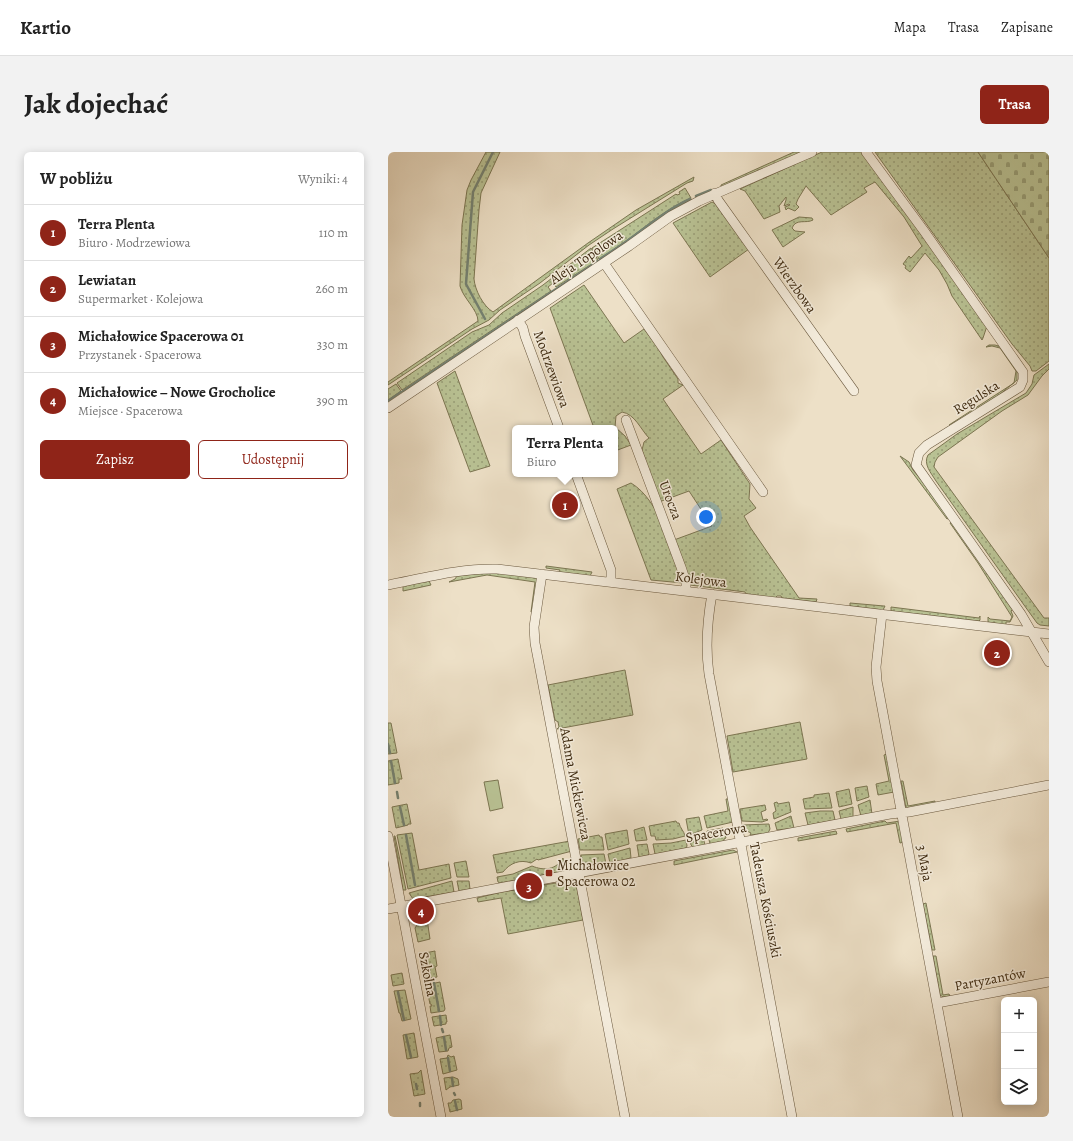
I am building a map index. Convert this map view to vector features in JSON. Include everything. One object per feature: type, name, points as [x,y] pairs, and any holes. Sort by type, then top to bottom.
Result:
[{"type":"street","name":"Aleja Topolowa","points":[[388,408],[604,263],[671,216],[715,193],[812,152]]},
{"type":"street","name":"Regulska","points":[[866,152],[919,224],[1023,372],[1024,380],[1020,387],[927,445],[919,453],[916,463],[917,467],[1021,614],[1049,662]]},
{"type":"street","name":"Wierzbowa","points":[[715,193],[718,200],[854,391]]},
{"type":"street","points":[[604,263],[763,492]]},
{"type":"street","name":"Modrzewiowa","points":[[518,320],[523,328],[524,336],[558,425]]},
{"type":"street","name":"Urocza","points":[[626,420],[681,567],[686,582],[686,591]]},
{"type":"street","points":[[577,477],[611,570],[611,582]]},
{"type":"street","name":"Kolejowa","points":[[388,585],[479,569],[497,569],[1049,634]]},
{"type":"street","name":"Adama Mickiewicza","points":[[542,574],[534,627],[534,638],[625,1117]]},
{"type":"street","name":"Tadeusza Kościuszki","points":[[712,594],[706,636],[706,655],[792,1117]]},
{"type":"street","name":"3 Maja","points":[[882,614],[876,675],[958,1117]]},
{"type":"street","points":[[1012,629],[1019,623],[1021,614]]},
{"type":"street","name":"Spacerowa","points":[[388,909],[1049,785]]},
{"type":"street","name":"Szkolna","points":[[388,836],[441,1117]]},
{"type":"street","name":"Partyzantów","points":[[937,1003],[1049,982]]},
{"type":"green space","points":[[486,152],[500,152],[481,193],[474,279],[480,297],[486,306],[493,312],[636,210],[694,177],[693,181],[687,183],[589,245],[540,283],[500,310],[489,320],[472,329],[388,385],[388,382],[478,321],[476,313],[460,286],[462,225],[467,190]]},
{"type":"green space","points":[[794,152],[804,152],[724,187],[721,186],[721,185]]},
{"type":"green space","points":[[822,152],[862,152],[987,326],[982,340],[952,296],[939,270],[925,253],[910,272],[905,268],[906,266],[903,264],[909,256],[911,258],[922,246],[904,217],[875,182],[864,188],[867,192],[831,215],[806,186],[798,199],[796,204],[799,207],[795,211],[788,208],[786,210],[785,207],[790,205],[784,206],[786,197],[779,206],[780,212],[764,219],[745,191],[740,189]]},
{"type":"green space","points":[[875,152],[978,152],[1049,258],[1049,361],[1036,371],[1032,371],[1030,366],[1012,344]]},
{"type":"green space","points":[[978,152],[1049,152],[1049,258]]},
{"type":"green space","points":[[685,188],[691,198],[667,211],[599,259],[592,248],[676,194],[680,194],[679,192]]},
{"type":"green space","points":[[692,199],[693,201],[600,261],[599,260],[668,212]]},
{"type":"green space","points":[[712,202],[718,205],[749,249],[710,277],[673,223]]},
{"type":"green space","points":[[799,217],[812,218],[813,220],[796,223],[792,228],[795,231],[805,232],[783,247],[772,230]]},
{"type":"green space","points":[[591,248],[598,260],[556,287],[553,283],[548,287],[551,291],[402,390],[397,383],[472,332],[489,325],[502,313],[543,285]]},
{"type":"green space","points":[[584,285],[624,343],[644,329],[678,379],[678,383],[683,385],[663,399],[701,454],[721,440],[750,484],[749,499],[756,508],[744,516],[750,527],[799,598],[817,599],[816,602],[782,598],[781,596],[777,596],[775,598],[746,594],[745,592],[690,585],[674,540],[712,526],[689,491],[659,502],[642,450],[644,442],[649,438],[631,416],[622,412],[616,416],[615,425],[593,425],[550,308]]},
{"type":"green space","points":[[551,292],[552,293],[404,393],[403,392]]},
{"type":"green space","points":[[989,345],[1002,347],[1017,372],[1017,380],[1014,382],[1016,371],[1000,348],[992,346],[986,347]]},
{"type":"green space","points":[[1049,364],[1049,369],[1028,395],[1002,411],[938,457],[934,467],[1044,618],[1049,618],[1049,626],[1040,625],[1037,623],[936,481],[926,462],[928,455],[957,434],[1026,393],[1032,384],[1034,375]]},
{"type":"green space","points":[[455,371],[490,466],[470,472],[437,383]]},
{"type":"green space","points":[[396,384],[401,391],[388,400],[388,389]]},
{"type":"green space","points":[[1012,385],[998,396],[950,426],[949,425]]},
{"type":"green space","points":[[618,430],[625,436],[631,445],[618,450]]},
{"type":"green space","points":[[900,456],[909,462],[913,470],[949,518],[947,519]]},
{"type":"green space","points":[[631,483],[641,491],[658,514],[670,542],[683,583],[651,580],[617,489]]},
{"type":"green space","points":[[952,522],[1013,609],[1011,611],[1013,616],[1010,622],[1006,622],[1006,625],[988,622],[988,617],[990,619],[1010,621],[1012,617],[978,563],[950,523]]},
{"type":"green space","points":[[546,566],[592,572],[590,576],[559,572],[560,570],[546,568]]},
{"type":"green space","points":[[492,572],[537,578],[538,580],[532,612],[535,582],[487,575],[449,582],[457,576]]},
{"type":"green space","points":[[429,581],[431,585],[403,591],[403,586]]},
{"type":"green space","points":[[850,603],[885,606],[883,610],[850,606]]},
{"type":"green space","points":[[891,607],[979,618],[980,616],[980,620],[891,611]]},
{"type":"green space","points":[[625,670],[633,715],[557,729],[559,727],[558,722],[555,720],[548,685]]},
{"type":"green space","points":[[800,722],[807,759],[733,772],[727,736]]},
{"type":"green space","points":[[388,723],[391,723],[397,753],[388,754]]},
{"type":"green space","points":[[887,754],[894,792],[878,795],[876,784],[889,781],[884,755]]},
{"type":"green space","points":[[398,759],[402,779],[399,779],[399,783],[388,785],[388,761]]},
{"type":"green space","points":[[498,780],[503,808],[490,811],[484,782]]},
{"type":"green space","points":[[901,781],[903,781],[908,806],[935,801],[935,803],[906,808]]},
{"type":"green space","points":[[867,786],[869,797],[857,801],[855,788]]},
{"type":"green space","points":[[849,789],[852,804],[839,807],[836,792]]},
{"type":"green space","points":[[829,793],[832,808],[805,809],[803,799],[814,797],[814,795]]},
{"type":"green space","points":[[726,799],[729,799],[733,822],[707,828],[704,816],[728,811]]},
{"type":"green space","points":[[870,800],[872,814],[861,816],[858,805]]},
{"type":"green space","points":[[777,802],[778,804],[789,802],[791,812],[774,819],[773,813],[776,811],[774,803]]},
{"type":"green space","points":[[407,804],[411,824],[396,828],[392,807]]},
{"type":"green space","points":[[765,805],[766,810],[761,812],[763,820],[768,820],[762,822],[742,821],[740,809]]},
{"type":"green space","points":[[853,807],[853,817],[841,819],[839,811]]},
{"type":"green space","points":[[833,811],[835,820],[808,825],[805,813]]},
{"type":"green space","points":[[791,816],[794,828],[777,830],[775,823]]},
{"type":"green space","points":[[699,817],[702,830],[689,835],[686,819]]},
{"type":"green space","points":[[676,821],[679,823],[685,836],[673,839],[656,840],[655,836],[651,836],[649,826]]},
{"type":"green space","points":[[885,821],[887,823],[900,821],[904,842],[900,843],[896,823],[847,832],[846,829]]},
{"type":"green space","points":[[769,824],[770,829],[768,833],[750,835],[751,833],[745,830],[743,825]]},
{"type":"green space","points":[[644,827],[647,840],[636,841],[634,830]]},
{"type":"green space","points":[[723,828],[726,838],[724,841],[710,844],[707,831]]},
{"type":"green space","points":[[627,830],[629,844],[608,850],[605,834]]},
{"type":"green space","points":[[836,831],[837,834],[798,841],[798,838]]},
{"type":"green space","points":[[412,833],[419,870],[449,864],[451,878],[408,889],[397,835]]},
{"type":"green space","points":[[702,833],[705,845],[693,847],[690,839]]},
{"type":"green space","points":[[599,835],[602,837],[604,850],[580,850],[578,839]]},
{"type":"green space","points":[[395,836],[406,890],[403,890]]},
{"type":"green space","points":[[686,840],[686,848],[655,854],[653,844]]},
{"type":"green space","points":[[570,841],[572,851],[537,859],[531,863],[523,861],[512,864],[503,872],[497,873],[493,855]]},
{"type":"green space","points":[[647,844],[649,854],[639,857],[637,845]]},
{"type":"green space","points":[[630,848],[631,858],[610,863],[608,854]]},
{"type":"green space","points":[[733,850],[737,852],[674,865],[674,861]]},
{"type":"green space","points":[[604,854],[606,864],[590,866],[582,862],[581,855]]},
{"type":"green space","points":[[563,858],[565,868],[563,871],[500,883],[498,882],[497,877],[513,874],[532,866],[541,869],[553,867]]},
{"type":"green space","points":[[466,861],[469,877],[457,877],[454,863]]},
{"type":"green space","points":[[573,880],[576,883],[583,920],[508,934],[501,898],[478,902],[477,898],[502,892],[556,883],[557,886],[562,885],[562,882]]},
{"type":"green space","points":[[452,881],[454,892],[413,899],[409,893]]},
{"type":"green space","points":[[457,881],[469,881],[470,889],[459,891]]},
{"type":"green space","points":[[926,903],[935,950],[932,950],[923,904]]},
{"type":"green space","points":[[427,919],[430,939],[418,942],[415,928],[417,921]]},
{"type":"green space","points":[[435,951],[437,966],[435,967],[437,977],[425,979],[420,954]]},
{"type":"green space","points":[[933,956],[936,956],[943,995],[949,994],[950,996],[943,997],[940,995]]},
{"type":"green space","points":[[402,973],[404,984],[393,986],[391,975]]},
{"type":"green space","points":[[440,982],[445,1009],[444,1011],[431,1013],[430,1006],[432,1006],[430,1004],[426,985]]},
{"type":"green space","points":[[405,990],[411,1019],[402,1021],[394,991]]},
{"type":"green space","points":[[446,1015],[446,1024],[434,1026],[432,1017]]},
{"type":"green space","points":[[414,1033],[418,1057],[407,1059],[403,1035]]},
{"type":"green space","points":[[450,1035],[452,1047],[449,1048],[448,1051],[439,1052],[436,1038]]},
{"type":"green space","points":[[448,1055],[451,1057],[454,1056],[457,1070],[443,1074],[440,1059],[447,1058]]},
{"type":"green space","points":[[421,1070],[425,1094],[414,1096],[410,1074],[418,1073]]},
{"type":"green space","points":[[453,1077],[458,1079],[459,1085],[450,1087],[446,1090],[444,1078]]},
{"type":"green space","points":[[459,1099],[461,1100],[462,1109],[450,1112],[448,1103]]},
{"type":"waterway","points":[[485,319],[466,284],[473,192],[493,152]]},
{"type":"waterway","points":[[696,196],[711,190]]},
{"type":"waterway","points":[[600,259],[652,222],[690,199]]},
{"type":"waterway","points":[[403,391],[598,261]]},
{"type":"waterway","points":[[388,401],[401,392]]},
{"type":"waterway","points":[[388,744],[390,753]]},
{"type":"waterway","points":[[391,761],[395,783]]},
{"type":"waterway","points":[[397,792],[398,798]]},
{"type":"waterway","points":[[400,807],[404,825]]},
{"type":"waterway","points":[[406,835],[415,885]]},
{"type":"waterway","points":[[434,983],[439,1011]]},
{"type":"waterway","points":[[398,992],[404,1020]]},
{"type":"waterway","points":[[440,1016],[441,1025]]},
{"type":"waterway","points":[[406,1035],[411,1057]]},
{"type":"waterway","points":[[444,1037],[446,1050]]},
{"type":"waterway","points":[[448,1058],[450,1071]]},
{"type":"waterway","points":[[452,1078],[453,1086]]},
{"type":"waterway","points":[[416,1084],[417,1089]]},
{"type":"waterway","points":[[455,1101],[457,1110]]},
{"type":"place","name":"Terra Plenta","points":[[565,505]]},
{"type":"place","name":"Lewiatan","points":[[997,653]]},
{"type":"place","name":"Michałowice Spacerowa 02","points":[[549,873]]},
{"type":"place","name":"Michałowice Spacerowa 01","points":[[529,886]]},
{"type":"place","name":"Michałowice – Nowe Grocholice","points":[[421,911]]}]
